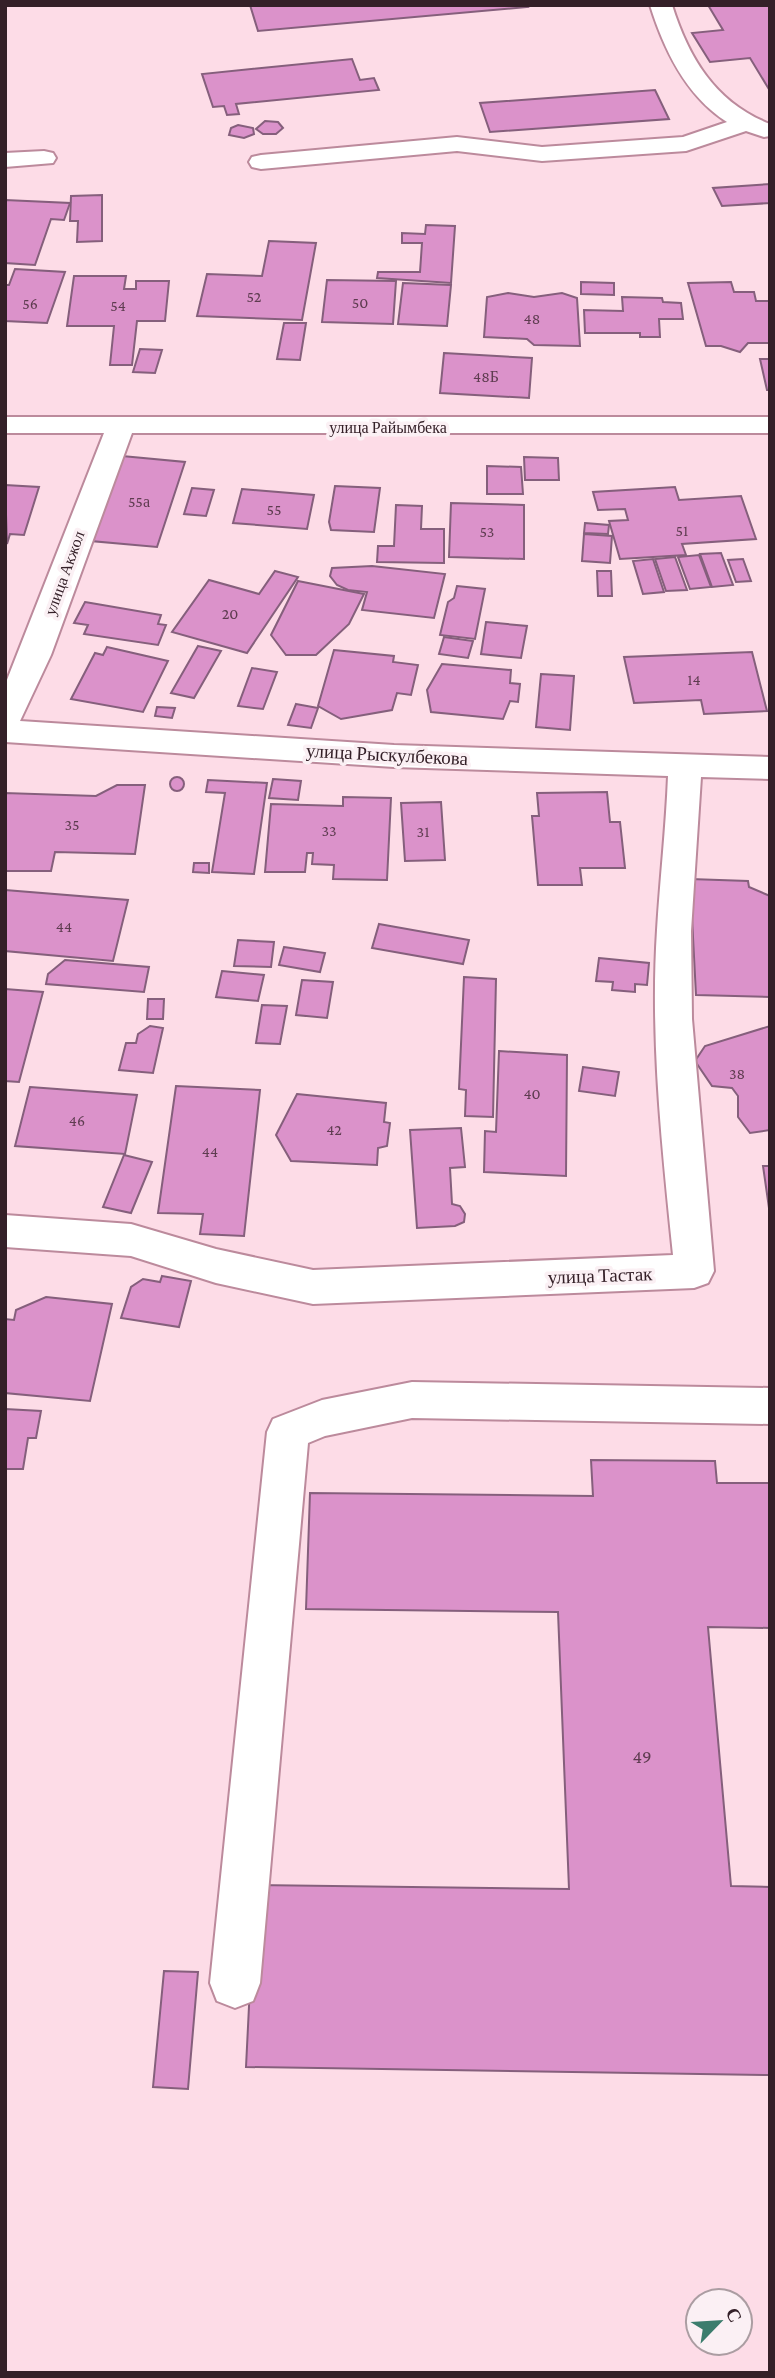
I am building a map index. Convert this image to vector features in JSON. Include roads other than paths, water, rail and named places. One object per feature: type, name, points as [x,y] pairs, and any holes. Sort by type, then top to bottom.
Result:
[{"type":"street","points":[[660,5],[670,38],[706,94],[744,124],[770,132]]},
{"type":"street","points":[[261,162],[457,144],[542,153],[686,144],[744,124]]},
{"type":"street","points":[[5,160],[44,158]]},
{"type":"street","name":"улица Райымбека","points":[[5,425],[770,425]]},
{"type":"street","name":"улица Акжол","points":[[5,719],[35,654],[121,426]]},
{"type":"street","name":"улица Рыскулбекова","points":[[5,731],[394,756],[770,768]]},
{"type":"street","name":"улица Тастак","points":[[5,1231],[131,1240],[216,1266],[313,1287],[694,1270],[684,1174],[674,1019],[674,931],[683,836],[685,764]]},
{"type":"street","points":[[236,1983],[288,1432],[322,1418],[412,1400],[770,1406]]}]
